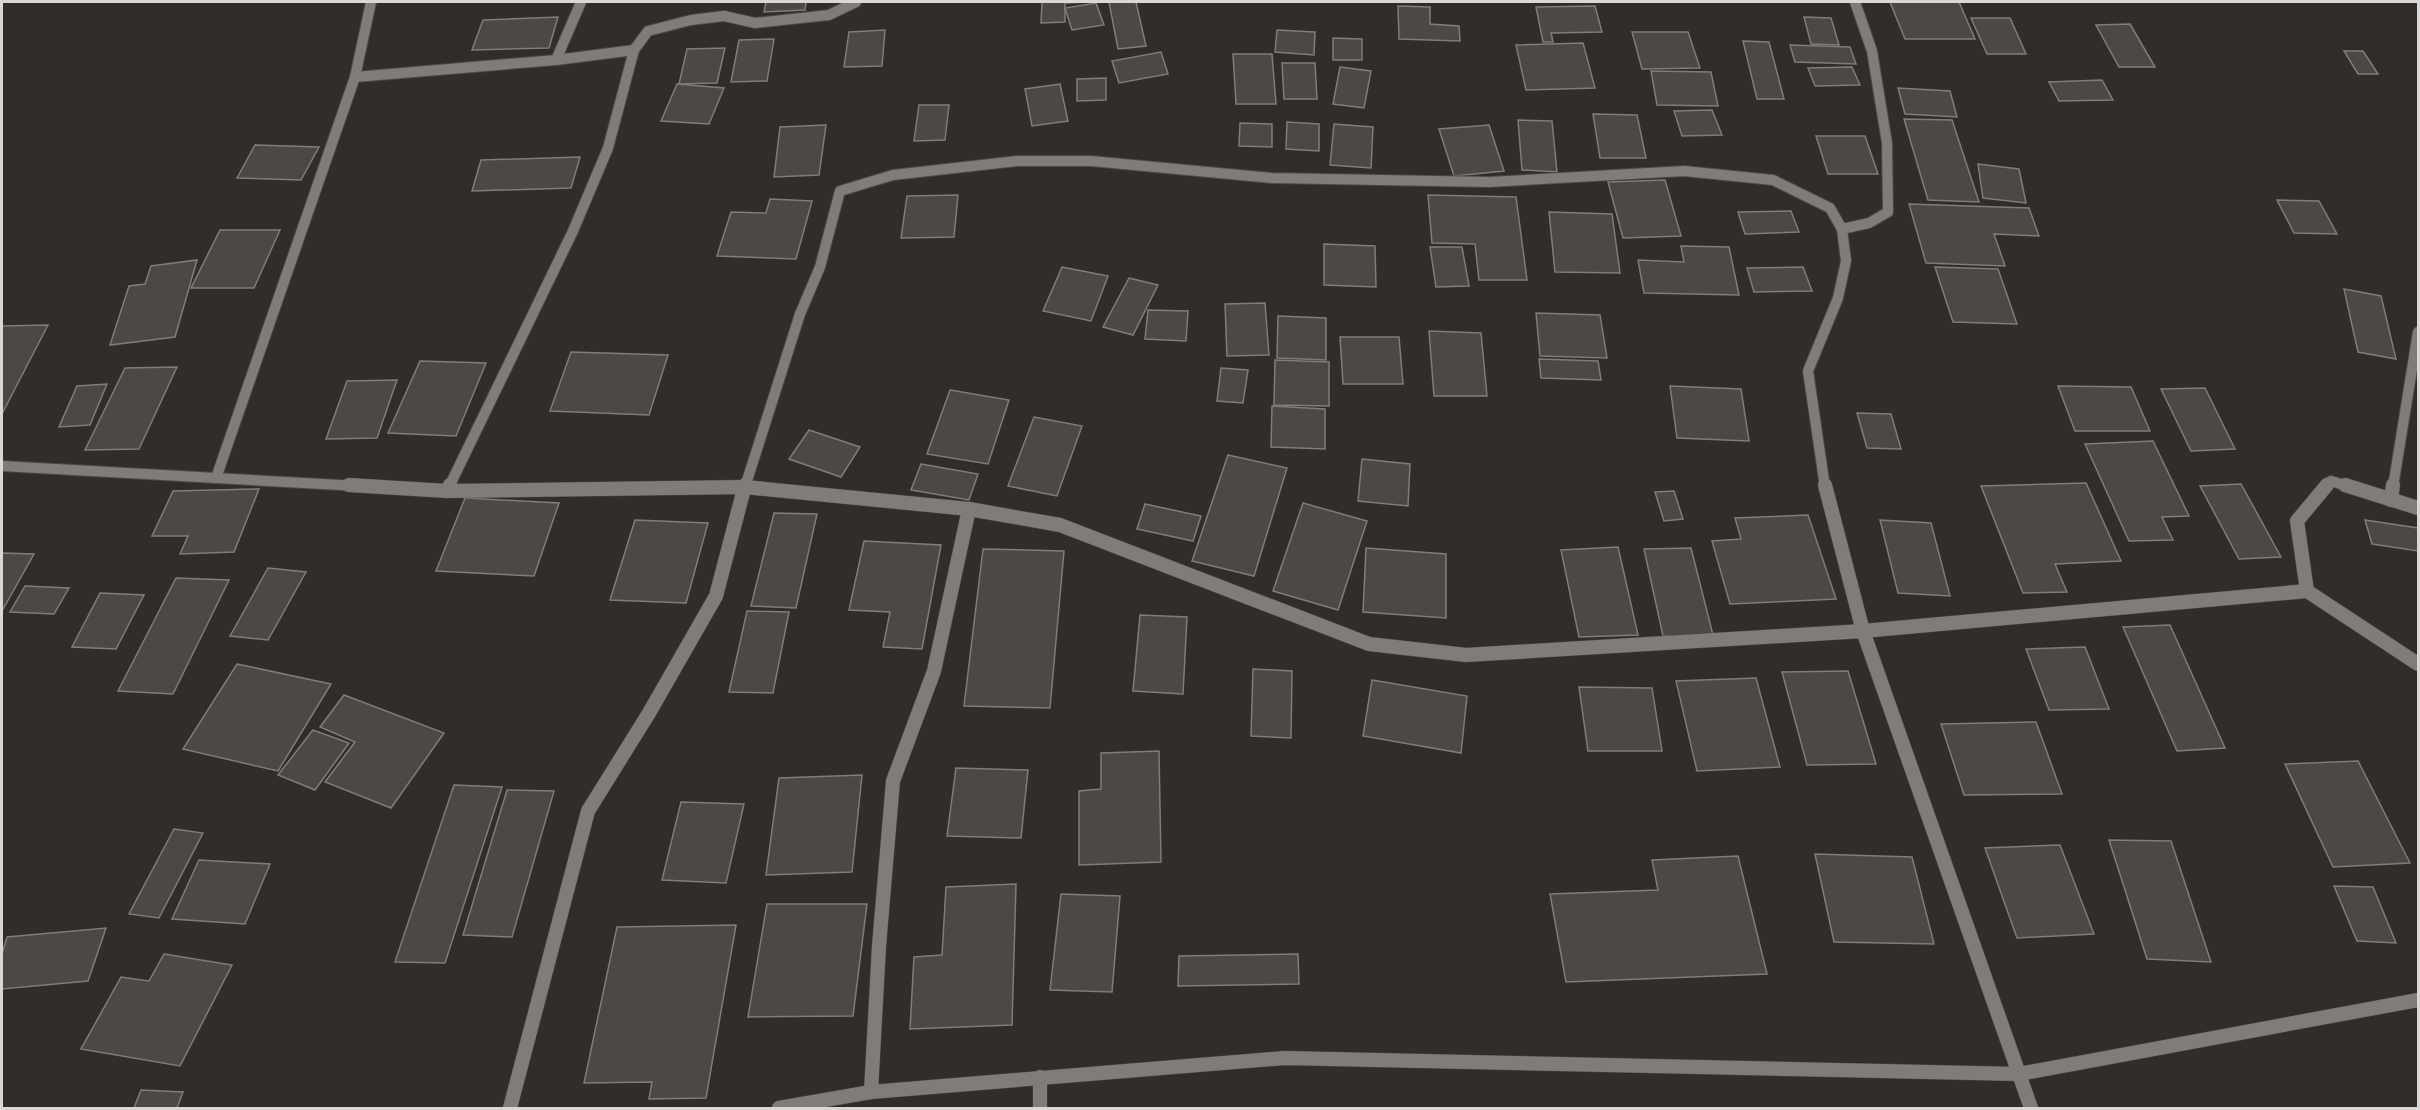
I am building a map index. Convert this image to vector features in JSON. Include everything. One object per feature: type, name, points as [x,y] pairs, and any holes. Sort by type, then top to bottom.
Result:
[{"type":"street","points":[[216,478],[355,77],[371,2]]},
{"type":"street","points":[[556,60],[581,2]]},
{"type":"street","points":[[447,490],[573,231],[608,148],[634,50],[648,31],[691,20],[724,16],[756,23],[829,15],[856,2]]},
{"type":"street","points":[[1842,229],[1869,223],[1888,212],[1887,143],[1872,51],[1855,2]]},
{"type":"street","points":[[355,77],[556,60],[634,50]]},
{"type":"street","points":[[510,1108],[588,811],[649,713],[716,596],[745,488],[800,314],[820,267],[840,191],[893,175],[1017,161],[1091,161],[1272,178],[1489,182],[1684,171],[1773,180],[1830,208],[1842,229],[1846,261],[1838,298],[1808,372],[1827,498],[1863,632],[2031,1108]]},
{"type":"street","points":[[2391,500],[2418,332]]},
{"type":"street","points":[[2,466],[447,490],[745,488],[969,509],[1060,525],[1369,644],[1466,655],[1863,632],[2307,591],[2418,664]]},
{"type":"street","points":[[2307,591],[2297,521],[2331,482],[2418,508]]},
{"type":"street","points":[[871,1092],[879,946],[893,781],[934,671],[969,509]]},
{"type":"street","points":[[779,1108],[871,1092],[1284,1058],[2019,1074],[2418,1000]]},
{"type":"street","points":[[1040,1077],[1040,1108]]},
{"type":"building","points":[[766,2],[806,2],[805,10],[764,12]]},
{"type":"building","points":[[1042,2],[1089,2],[1065,3],[1065,22],[1041,23]]},
{"type":"building","points":[[1109,2],[1136,2],[1146,46],[1118,49]]},
{"type":"building","points":[[1890,2],[1959,2],[1975,39],[1905,39]]},
{"type":"building","points":[[1096,3],[1104,25],[1072,30],[1065,8]]},
{"type":"building","points":[[1398,6],[1430,7],[1430,24],[1459,26],[1460,41],[1399,39]]},
{"type":"building","points":[[1595,6],[1602,32],[1551,33],[1553,42],[1543,42],[1536,7]]},
{"type":"building","points":[[558,17],[549,48],[472,50],[483,20]]},
{"type":"building","points":[[1804,17],[1831,18],[1839,45],[1811,44]]},
{"type":"building","points":[[1971,18],[2010,18],[2026,54],[1987,54]]},
{"type":"building","points":[[2130,24],[2155,67],[2119,67],[2096,25]]},
{"type":"building","points":[[885,30],[882,66],[844,67],[849,32]]},
{"type":"building","points":[[1277,30],[1315,32],[1314,55],[1275,52]]},
{"type":"building","points":[[1632,32],[1688,32],[1700,68],[1642,69]]},
{"type":"building","points":[[1333,38],[1362,39],[1362,60],[1333,60]]},
{"type":"building","points":[[774,39],[767,81],[731,82],[739,40]]},
{"type":"building","points":[[1743,41],[1769,42],[1784,99],[1757,99]]},
{"type":"building","points":[[1583,43],[1595,88],[1526,90],[1516,45]]},
{"type":"building","points":[[1790,45],[1850,47],[1856,64],[1795,62]]},
{"type":"building","points":[[725,48],[717,83],[679,84],[687,49]]},
{"type":"building","points":[[2344,51],[2363,51],[2378,74],[2358,74]]},
{"type":"building","points":[[1161,52],[1168,74],[1119,83],[1112,61]]},
{"type":"building","points":[[1233,54],[1272,54],[1276,104],[1236,104]]},
{"type":"building","points":[[1282,63],[1315,63],[1317,99],[1284,99]]},
{"type":"building","points":[[1340,67],[1371,71],[1364,108],[1333,104]]},
{"type":"building","points":[[1852,67],[1860,85],[1815,86],[1808,68]]},
{"type":"building","points":[[1651,71],[1711,72],[1718,106],[1657,105]]},
{"type":"building","points":[[1106,78],[1106,100],[1077,101],[1077,79]]},
{"type":"building","points":[[2102,80],[2113,100],[2059,101],[2049,82]]},
{"type":"building","points":[[677,84],[724,88],[709,124],[661,121]]},
{"type":"building","points":[[1060,84],[1068,121],[1032,126],[1025,89]]},
{"type":"building","points":[[1898,88],[1950,91],[1957,117],[1905,114]]},
{"type":"building","points":[[919,105],[949,105],[945,140],[914,141]]},
{"type":"building","points":[[1712,110],[1722,135],[1682,136],[1674,111]]},
{"type":"building","points":[[1593,114],[1637,115],[1646,158],[1600,158]]},
{"type":"building","points":[[1904,119],[1952,120],[1979,202],[1928,200]]},
{"type":"building","points":[[1518,120],[1552,121],[1557,172],[1522,170]]},
{"type":"building","points":[[1287,122],[1319,124],[1319,151],[1286,149]]},
{"type":"building","points":[[1240,123],[1272,124],[1272,147],[1239,146]]},
{"type":"building","points":[[1334,124],[1373,127],[1371,168],[1330,165]]},
{"type":"building","points":[[826,125],[819,175],[774,177],[780,127]]},
{"type":"building","points":[[1489,125],[1504,171],[1454,176],[1439,129]]},
{"type":"building","points":[[1816,136],[1865,136],[1878,174],[1828,174]]},
{"type":"building","points":[[255,145],[319,147],[301,180],[237,178]]},
{"type":"building","points":[[580,157],[571,188],[472,191],[481,160]]},
{"type":"building","points":[[1978,164],[2019,169],[2026,203],[1983,198]]},
{"type":"building","points":[[1665,180],[1681,236],[1623,238],[1608,182]]},
{"type":"building","points":[[958,195],[954,237],[901,238],[907,196]]},
{"type":"building","points":[[1428,195],[1516,197],[1527,280],[1479,280],[1475,244],[1432,243]]},
{"type":"building","points":[[770,199],[812,201],[796,259],[717,256],[731,212],[766,213]]},
{"type":"building","points":[[2277,200],[2319,201],[2337,234],[2294,233]]},
{"type":"building","points":[[1909,204],[2029,208],[2039,236],[1994,234],[2005,266],[1926,263]]},
{"type":"building","points":[[1791,211],[1799,232],[1745,234],[1738,212]]},
{"type":"building","points":[[1549,212],[1612,214],[1620,273],[1555,272]]},
{"type":"building","points":[[220,230],[280,230],[254,288],[191,288]]},
{"type":"building","points":[[1324,244],[1375,246],[1376,287],[1324,285]]},
{"type":"building","points":[[1681,246],[1729,247],[1739,295],[1644,293],[1638,260],[1684,262]]},
{"type":"building","points":[[1430,247],[1462,247],[1469,286],[1436,287]]},
{"type":"building","points":[[197,260],[175,337],[110,345],[129,286],[145,284],[151,266]]},
{"type":"building","points":[[1062,267],[1108,276],[1091,321],[1043,311]]},
{"type":"building","points":[[1803,267],[1812,291],[1754,292],[1747,268]]},
{"type":"building","points":[[1935,267],[1998,269],[2017,324],[1953,322]]},
{"type":"building","points":[[1129,278],[1158,285],[1133,335],[1103,327]]},
{"type":"building","points":[[2344,289],[2381,296],[2396,359],[2358,352]]},
{"type":"building","points":[[1265,303],[1269,355],[1227,356],[1225,304]]},
{"type":"building","points":[[1148,310],[1188,311],[1186,341],[1145,339]]},
{"type":"building","points":[[1536,313],[1600,315],[1607,358],[1540,356]]},
{"type":"building","points":[[1278,316],[1326,318],[1326,360],[1277,358]]},
{"type":"building","points":[[48,325],[2,414],[2,326]]},
{"type":"building","points":[[1429,331],[1481,333],[1487,396],[1434,396]]},
{"type":"building","points":[[1340,337],[1399,337],[1403,384],[1343,384]]},
{"type":"building","points":[[571,352],[668,355],[649,415],[550,411]]},
{"type":"building","points":[[1539,359],[1598,361],[1601,380],[1541,378]]},
{"type":"building","points":[[1275,360],[1329,362],[1329,406],[1274,405]]},
{"type":"building","points":[[420,361],[486,363],[456,436],[388,433]]},
{"type":"building","points":[[177,367],[139,449],[85,450],[125,368]]},
{"type":"building","points":[[1221,368],[1248,370],[1243,403],[1217,401]]},
{"type":"building","points":[[397,380],[377,438],[326,439],[347,381]]},
{"type":"building","points":[[107,384],[90,425],[59,427],[77,386]]},
{"type":"building","points":[[1670,386],[1741,389],[1749,441],[1677,438]]},
{"type":"building","points":[[2058,386],[2131,387],[2150,431],[2075,431]]},
{"type":"building","points":[[2205,388],[2235,449],[2191,451],[2161,389]]},
{"type":"building","points":[[950,390],[1009,400],[988,464],[927,454]]},
{"type":"building","points":[[1272,406],[1325,409],[1325,449],[1271,447]]},
{"type":"building","points":[[1857,413],[1891,414],[1901,449],[1867,448]]},
{"type":"building","points":[[1034,417],[1082,426],[1057,496],[1008,486]]},
{"type":"building","points":[[809,430],[860,447],[841,477],[789,459]]},
{"type":"building","points":[[2153,441],[2189,516],[2162,517],[2173,540],[2129,541],[2085,444]]},
{"type":"building","points":[[1228,455],[1287,468],[1254,576],[1192,561]]},
{"type":"building","points":[[1362,459],[1410,464],[1408,506],[1358,501]]},
{"type":"building","points":[[921,464],[978,474],[969,500],[911,490]]},
{"type":"building","points":[[2086,483],[2121,561],[2055,564],[2067,592],[2023,593],[1981,486]]},
{"type":"building","points":[[2241,484],[2281,557],[2239,559],[2200,486]]},
{"type":"building","points":[[259,489],[234,552],[180,554],[188,536],[152,536],[173,491]]},
{"type":"building","points":[[1674,491],[1683,519],[1664,521],[1655,492]]},
{"type":"building","points":[[465,498],[559,503],[534,576],[436,571]]},
{"type":"building","points":[[1303,503],[1367,521],[1338,610],[1273,591]]},
{"type":"building","points":[[1145,504],[1201,516],[1193,541],[1137,529]]},
{"type":"building","points":[[774,513],[817,514],[796,608],[751,606]]},
{"type":"building","points":[[1808,515],[1836,599],[1730,604],[1712,541],[1741,539],[1735,518]]},
{"type":"building","points":[[635,520],[708,523],[686,603],[610,600]]},
{"type":"building","points":[[1880,520],[1931,523],[1950,596],[1898,593]]},
{"type":"building","points":[[2365,520],[2418,528],[2418,551],[2372,544]]},
{"type":"building","points":[[864,541],[941,545],[922,649],[883,647],[890,612],[849,610]]},
{"type":"building","points":[[1618,547],[1638,635],[1579,637],[1561,550]]},
{"type":"building","points":[[1366,548],[1446,554],[1446,618],[1363,612]]},
{"type":"building","points":[[1691,548],[1713,635],[1663,636],[1644,549]]},
{"type":"building","points":[[983,549],[1064,551],[1050,708],[964,706]]},
{"type":"building","points":[[2,553],[34,554],[2,611]]},
{"type":"building","points":[[268,568],[306,572],[268,640],[230,636]]},
{"type":"building","points":[[176,578],[229,580],[173,694],[118,691]]},
{"type":"building","points":[[25,586],[69,588],[54,614],[10,612]]},
{"type":"building","points":[[100,593],[144,595],[116,649],[72,647]]},
{"type":"building","points":[[747,611],[789,612],[773,693],[729,692]]},
{"type":"building","points":[[1140,615],[1187,617],[1183,694],[1133,691]]},
{"type":"building","points":[[2170,625],[2225,748],[2177,751],[2123,627]]},
{"type":"building","points":[[2085,647],[2109,709],[2049,710],[2026,649]]},
{"type":"building","points":[[237,664],[331,684],[278,771],[183,749]]},
{"type":"building","points":[[1253,669],[1292,671],[1291,738],[1251,736]]},
{"type":"building","points":[[1848,671],[1876,764],[1807,765],[1782,672]]},
{"type":"building","points":[[1756,678],[1780,767],[1697,771],[1676,681]]},
{"type":"building","points":[[1372,680],[1467,696],[1461,753],[1363,736]]},
{"type":"building","points":[[1579,687],[1652,688],[1662,751],[1588,751]]},
{"type":"building","points":[[344,695],[444,733],[391,808],[325,782],[355,742],[320,727]]},
{"type":"building","points":[[2036,722],[2062,794],[1964,795],[1941,724]]},
{"type":"building","points":[[313,730],[349,743],[315,790],[278,775]]},
{"type":"building","points":[[1159,751],[1161,862],[1079,865],[1079,791],[1101,789],[1101,753]]},
{"type":"building","points":[[2358,761],[2410,863],[2333,867],[2285,764]]},
{"type":"building","points":[[956,768],[1028,770],[1021,838],[947,836]]},
{"type":"building","points":[[862,775],[852,872],[766,875],[779,778]]},
{"type":"building","points":[[454,785],[502,787],[445,963],[395,962]]},
{"type":"building","points":[[507,790],[554,791],[512,937],[463,935]]},
{"type":"building","points":[[681,802],[744,804],[726,883],[662,880]]},
{"type":"building","points":[[174,829],[203,833],[159,918],[129,914]]},
{"type":"building","points":[[2109,840],[2171,841],[2211,962],[2147,959]]},
{"type":"building","points":[[2060,845],[2094,934],[2017,938],[1985,848]]},
{"type":"building","points":[[1815,854],[1912,857],[1934,944],[1834,942]]},
{"type":"building","points":[[1738,856],[1767,974],[1566,982],[1550,894],[1658,890],[1652,860]]},
{"type":"building","points":[[199,860],[270,864],[245,924],[172,919]]},
{"type":"building","points":[[1016,884],[1012,1025],[910,1029],[914,957],[942,955],[946,887]]},
{"type":"building","points":[[2334,886],[2373,887],[2396,943],[2357,941]]},
{"type":"building","points":[[1061,894],[1120,896],[1112,992],[1050,990]]},
{"type":"building","points":[[767,904],[867,904],[853,1016],[748,1017]]},
{"type":"building","points":[[736,925],[706,1098],[649,1099],[652,1082],[584,1083],[617,927]]},
{"type":"building","points":[[106,928],[88,981],[2,989],[2,954],[7,937]]},
{"type":"building","points":[[164,954],[232,965],[180,1066],[81,1049],[121,977],[149,981]]},
{"type":"building","points":[[1298,954],[1299,984],[1178,986],[1179,956]]},
{"type":"building","points":[[141,1090],[183,1092],[177,1108],[134,1108]]}]
